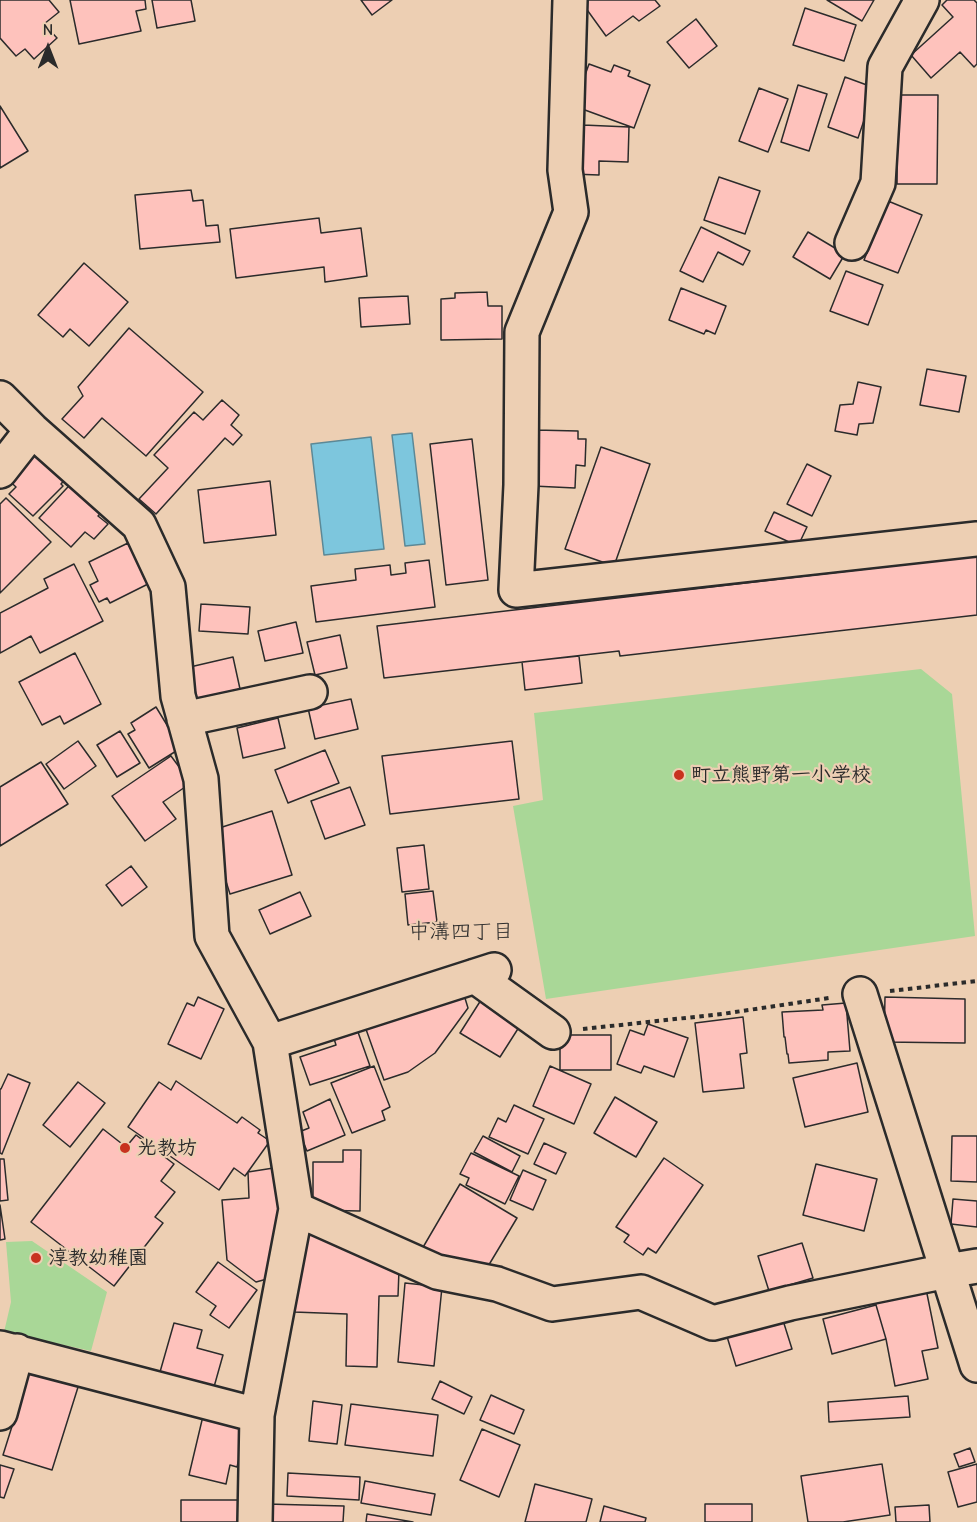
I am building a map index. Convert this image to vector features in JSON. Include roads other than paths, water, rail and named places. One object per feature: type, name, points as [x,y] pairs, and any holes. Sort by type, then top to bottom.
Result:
[{"type":"street","points":[[570,0],[565,170],[571,212],[522,333],[521,485],[516,591],[977,539]]},
{"type":"street","points":[[852,243],[878,183],[885,67],[922,0]]},
{"type":"street","points":[[0,398],[32,430],[139,525],[168,587],[178,696],[201,779],[212,936],[270,1042],[296,1209],[257,1415],[255,1522]]},
{"type":"street","points":[[0,471],[32,430]]},
{"type":"street","points":[[184,719],[310,692]]},
{"type":"street","points":[[270,1042],[484,973],[553,1032]]},
{"type":"street","points":[[860,994],[962,1269],[977,1365]]},
{"type":"street","points":[[296,1209],[437,1272],[497,1284],[552,1304],[641,1292],[713,1323],[790,1303],[962,1269]]},
{"type":"street","points":[[0,1413],[9,1350],[257,1415]]},
{"type":"water","points":[[412,433],[425,544],[405,546],[392,435]]},
{"type":"water","points":[[371,437],[384,549],[324,555],[311,444]]},
{"type":"place","name":"町立熊野第一小学校","points":[[679,775]]},
{"type":"place","name":"光教坊","points":[[125,1148]]},
{"type":"place","name":"淳教幼稚園","points":[[36,1258]]},
{"type":"district","name":"中溝四丁目","points":[[461,932]]}]
